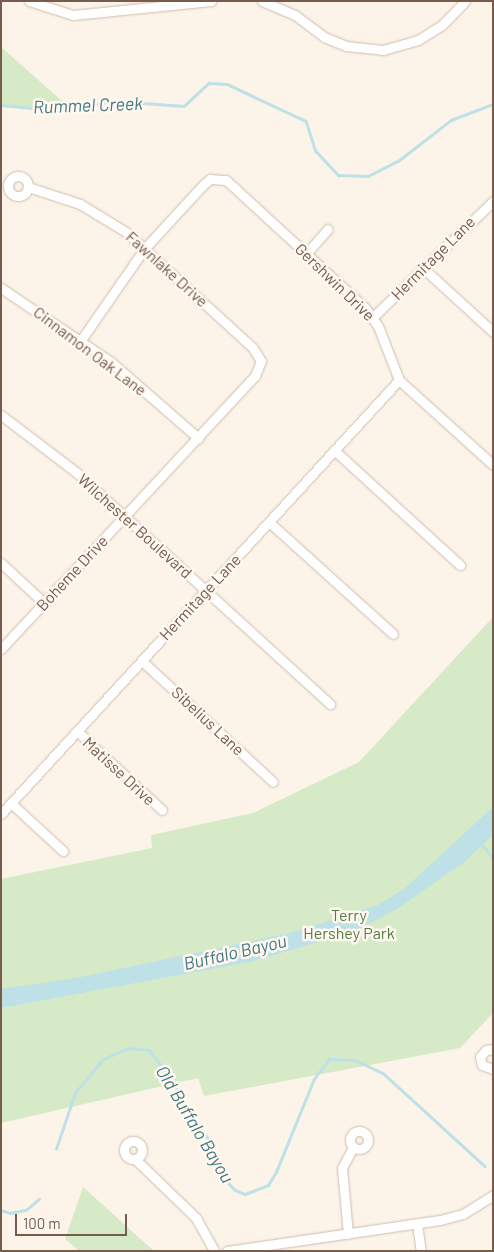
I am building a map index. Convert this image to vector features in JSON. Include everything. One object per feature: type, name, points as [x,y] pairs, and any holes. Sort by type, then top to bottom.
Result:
[{"type":"street","points":[[30,1],[72,14],[166,3],[211,1]]},
{"type":"street","points":[[262,1],[288,12],[324,37],[346,46],[383,50],[418,40],[442,26],[466,1]]},
{"type":"street","name":"Gershwin Drive","points":[[145,248],[203,185],[219,178],[231,184],[373,316],[399,380],[493,465]]},
{"type":"street","name":"Fawnlake Drive","points":[[28,187],[94,211],[145,248],[259,354],[260,369],[245,387]]},
{"type":"street","name":"Hermitage Lane","points":[[373,316],[493,200]]},
{"type":"street","points":[[306,254],[328,229]]},
{"type":"street","points":[[81,340],[145,248]]},
{"type":"street","points":[[423,268],[493,332]]},
{"type":"street","name":"Cinnamon Oak Lane","points":[[1,288],[81,340],[129,377],[198,438]]},
{"type":"street","name":"Hermitage Lane","points":[[1,814],[399,380]]},
{"type":"street","name":"Boheme Drive","points":[[1,649],[245,387]]},
{"type":"street","name":"Wilchester Boulevard","points":[[1,415],[77,473],[330,704]]},
{"type":"street","points":[[334,450],[460,565]]},
{"type":"street","points":[[269,522],[393,634]]},
{"type":"street","points":[[1,563],[44,604]]},
{"type":"street","name":"Sibelius Lane","points":[[142,661],[274,782]]},
{"type":"street","name":"Matisse Drive","points":[[77,731],[162,810]]},
{"type":"street","points":[[11,803],[63,851]]},
{"type":"street","points":[[493,1049],[486,1050],[480,1057],[482,1065],[493,1069]]},
{"type":"street","points":[[348,1234],[342,1168],[353,1147]]},
{"type":"street","points":[[135,1159],[196,1218],[214,1251]]},
{"type":"street","points":[[227,1251],[269,1248],[417,1224],[463,1214],[493,1195]]},
{"type":"street","points":[[417,1224],[421,1251]]},
{"type":"green space","points":[[1,47],[70,108],[53,110],[1,105]]},
{"type":"green space","name":"Terry Hershey Park","points":[[493,617],[493,1013],[460,1048],[204,1096],[198,1078],[1,1123],[1,879],[152,848],[151,835],[253,813],[359,762]]},
{"type":"green space","points":[[83,1187],[154,1251],[79,1251],[65,1239]]},
{"type":"water","name":"Buffalo Bayou","points":[[493,807],[493,835],[463,863],[397,909],[355,931],[254,961],[1,1008],[1,989],[76,978],[290,933],[378,905],[405,888]]},
{"type":"waterway","name":"Rummel Creek","points":[[1,105],[53,110],[115,101],[184,106],[209,83],[227,84],[306,121],[316,151],[338,175],[368,176],[398,161],[451,120],[493,104]]},
{"type":"waterway","name":"Old Buffalo Bayou","points":[[481,843],[493,858]]},
{"type":"waterway","name":"Old Buffalo Bayou","points":[[56,1149],[75,1093],[102,1060],[128,1048],[149,1050],[163,1067],[207,1137],[224,1178],[235,1190],[245,1194],[268,1185],[276,1172],[314,1079],[329,1059],[355,1060],[383,1073],[485,1166]]},
{"type":"waterway","name":"Old Buffalo Bayou","points":[[1,1210],[10,1213],[26,1210],[39,1199]]}]
